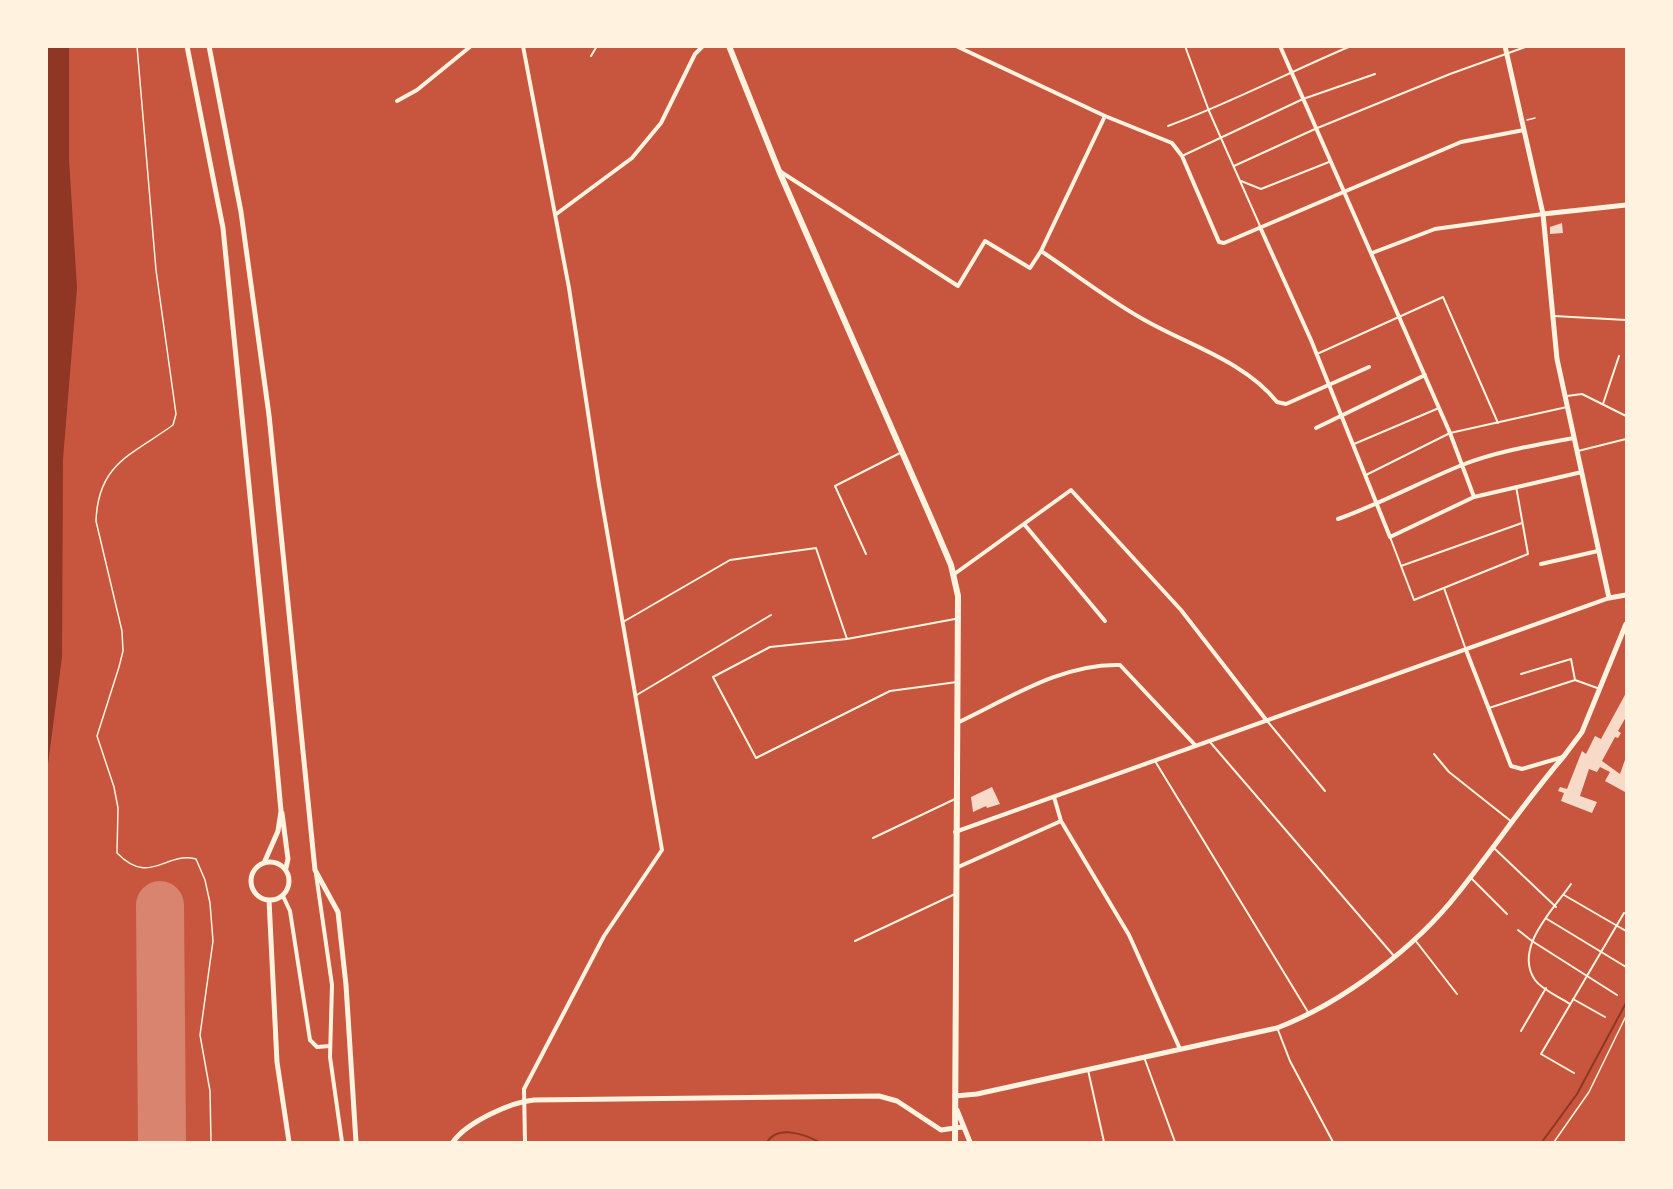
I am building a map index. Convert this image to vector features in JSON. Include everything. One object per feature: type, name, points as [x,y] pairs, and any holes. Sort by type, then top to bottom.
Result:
[{"type":"main road","points":[[729,46],[779,171],[902,452],[953,575],[958,596],[955,1096],[959,1128],[955,1143]]},
{"type":"street","points":[[187,46],[226,249],[281,810],[286,840],[286,868],[290,883],[283,896],[269,900],[256,894],[251,880],[253,872],[264,863],[278,831],[281,810]]},
{"type":"street","points":[[209,46],[241,212],[269,415],[315,870],[332,985],[330,1047],[342,1143]]},
{"type":"street","points":[[397,101],[417,90],[471,46]]},
{"type":"street","points":[[523,46],[569,288],[622,622],[662,850],[604,936],[524,1089],[522,1101],[525,1143]]},
{"type":"street","points":[[555,215],[632,158],[661,123],[695,54],[703,46]]},
{"type":"street","points":[[956,46],[1105,116],[1172,143],[1182,156],[1219,242],[1224,243],[1461,142],[1525,130]]},
{"type":"street","points":[[1280,46],[1329,162],[1372,253],[1425,375],[1474,496]]},
{"type":"street","points":[[1506,50],[1543,214],[1557,358],[1609,598]]},
{"type":"street","points":[[779,171],[958,286],[985,241],[1030,268],[1041,251],[1105,116]]},
{"type":"street","points":[[1372,253],[1435,229],[1626,205]]},
{"type":"street","points":[[1260,227],[1317,354],[1390,537],[1474,496],[1582,472]]},
{"type":"street","points":[[1041,251],[1140,318],[1236,368],[1271,394],[1277,402],[1286,404],[1369,367]]},
{"type":"street","points":[[1316,428],[1425,375]]},
{"type":"street","points":[[1338,519],[1378,505],[1462,465],[1519,449],[1575,438]]},
{"type":"street","points":[[953,575],[1071,490],[1181,610],[1267,721]]},
{"type":"street","points":[[1024,524],[1105,621]]},
{"type":"street","points":[[1541,564],[1599,551]]},
{"type":"street","points":[[955,832],[1609,598],[1626,595]]},
{"type":"street","points":[[955,1096],[977,1094],[1277,1028],[1309,1014],[1394,956],[1415,940],[1470,877],[1581,732],[1626,624]]},
{"type":"street","points":[[1466,650],[1511,766],[1522,769],[1564,756]]},
{"type":"street","points":[[956,723],[1075,669],[1098,665],[1120,665],[1196,746]]},
{"type":"street","points":[[1054,797],[1061,822],[1129,936],[1180,1049]]},
{"type":"street","points":[[955,868],[1061,822]]},
{"type":"street","points":[[264,863],[272,862],[286,868]]},
{"type":"street","points":[[315,870],[338,912],[347,994],[356,1143]]},
{"type":"street","points":[[283,896],[290,911],[310,1040],[317,1047],[330,1047]]},
{"type":"street","points":[[269,900],[277,1062],[289,1143]]},
{"type":"street","points":[[453,1142],[463,1132],[511,1104],[522,1101],[879,1096],[897,1101],[941,1130],[959,1128],[970,1143]]},
{"type":"lane","points":[[591,56],[597,46]]},
{"type":"lane","points":[[1185,46],[1209,111],[1223,138],[1260,227]]},
{"type":"lane","points":[[1168,126],[1209,111],[1291,71],[1351,46]]},
{"type":"lane","points":[[1234,166],[1315,129],[1506,50],[1528,46]]},
{"type":"lane","points":[[1182,156],[1303,99],[1375,74]]},
{"type":"lane","points":[[1241,181],[1261,189],[1329,162]]},
{"type":"lane","points":[[1317,354],[1443,297],[1498,423]]},
{"type":"lane","points":[[1554,316],[1626,320]]},
{"type":"lane","points":[[1603,404],[1619,356]]},
{"type":"lane","points":[[1567,396],[1582,394],[1626,416]]},
{"type":"lane","points":[[1366,475],[1450,433],[1569,406]]},
{"type":"lane","points":[[1354,444],[1439,408]]},
{"type":"lane","points":[[1578,451],[1626,439]]},
{"type":"lane","points":[[866,554],[835,486],[902,452]]},
{"type":"lane","points":[[1390,537],[1414,600],[1444,588],[1527,554],[1516,486]]},
{"type":"lane","points":[[1401,566],[1522,523]]},
{"type":"lane","points":[[622,622],[730,560],[816,548],[847,639]]},
{"type":"lane","points":[[1444,588],[1466,650]]},
{"type":"lane","points":[[635,696],[771,615]]},
{"type":"lane","points":[[958,618],[847,639],[770,647],[713,677],[756,758],[890,691],[958,682]]},
{"type":"lane","points":[[1521,674],[1571,659],[1575,680]]},
{"type":"lane","points":[[1488,709],[1575,680],[1600,689]]},
{"type":"lane","points":[[1267,721],[1325,791]]},
{"type":"lane","points":[[1209,742],[1394,956]]},
{"type":"lane","points":[[1434,754],[1449,772],[1512,822]]},
{"type":"lane","points":[[1155,761],[1309,1014]]},
{"type":"lane","points":[[873,838],[955,799]]},
{"type":"lane","points":[[1493,847],[1556,907]]},
{"type":"lane","points":[[1470,877],[1507,914]]},
{"type":"lane","points":[[1570,1004],[1536,982],[1530,968],[1532,941],[1571,884]]},
{"type":"lane","points":[[855,941],[955,894]]},
{"type":"lane","points":[[1564,895],[1626,931]]},
{"type":"lane","points":[[1574,1072],[1541,1054],[1624,913]]},
{"type":"lane","points":[[1547,920],[1626,967]]},
{"type":"lane","points":[[1518,930],[1617,995]]},
{"type":"lane","points":[[1415,940],[1457,994]]},
{"type":"lane","points":[[1521,1031],[1546,988]]},
{"type":"lane","points":[[1573,999],[1605,1017]]},
{"type":"lane","points":[[1277,1028],[1290,1061],[1334,1143]]},
{"type":"lane","points":[[1144,1058],[1175,1143]]},
{"type":"lane","points":[[1088,1070],[1104,1143]]},
{"type":"path","points":[[137,46],[156,270],[177,414],[174,425],[115,466],[104,480],[97,504],[96,521],[122,631],[123,651],[97,736],[114,787],[118,808],[117,853],[131,864],[151,868],[181,858],[196,859],[205,880],[210,903],[213,941],[200,1041],[210,1091],[211,1143]]},
{"type":"path","points":[[1554,1143],[1589,1092],[1626,1016]]},
{"type":"shaded area","points":[[46,47],[69,47],[69,159],[77,288],[63,459],[62,657],[47,772]]},
{"type":"building","points":[[1562,223],[1563,233],[1550,234],[1550,227]]},
{"type":"building","points":[[1626,693],[1626,717],[1618,731],[1621,733],[1618,738],[1615,737],[1602,761],[1620,774],[1626,757],[1625,792],[1605,781],[1610,772],[1600,767],[1597,772],[1589,769],[1580,796],[1597,802],[1592,813],[1561,801],[1564,793],[1558,791],[1560,787],[1567,789],[1582,751],[1586,754],[1595,736],[1601,739]]},
{"type":"building","points":[[992,787],[1000,804],[987,808],[986,806],[973,812],[971,797]]},
{"type":"waterway","points":[[1542,1142],[1577,1094],[1626,1003]]},
{"type":"waterway","points":[[767,1142],[784,1132],[799,1134],[819,1142]]},
{"type":"runway","points":[[160,905],[162,1142]]}]
